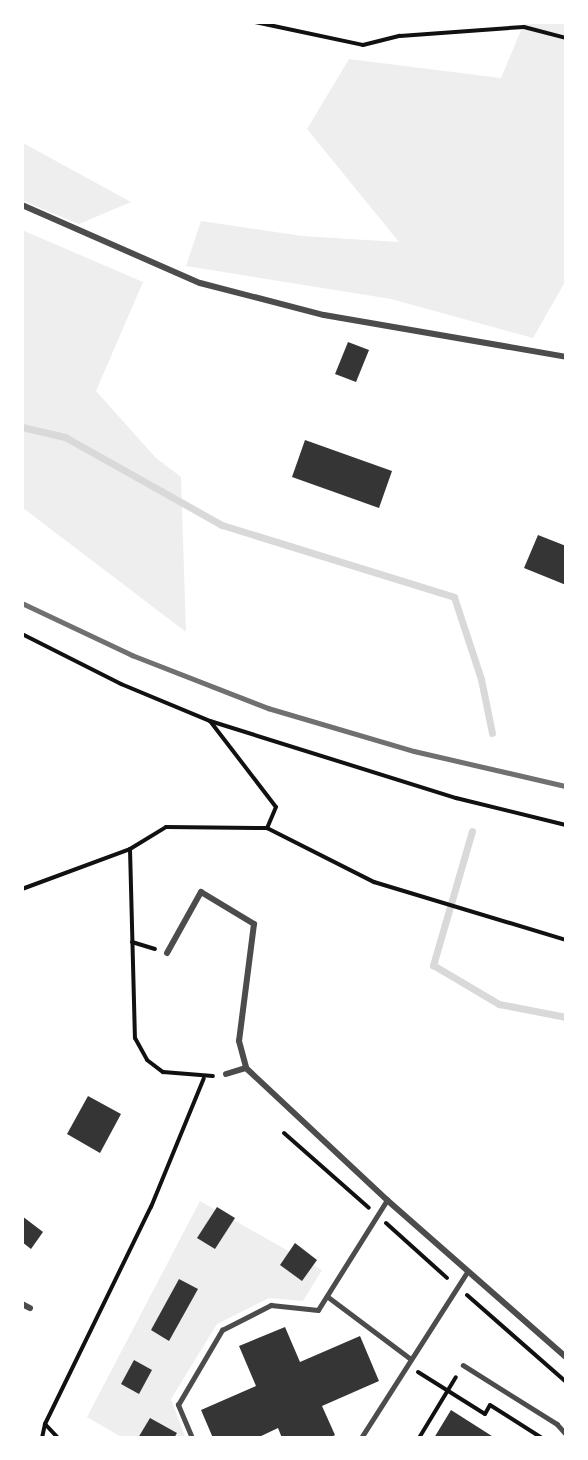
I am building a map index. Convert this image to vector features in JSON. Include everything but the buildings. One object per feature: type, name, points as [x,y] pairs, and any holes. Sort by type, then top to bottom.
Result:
[{"type":"street","points":[[22,205],[200,283],[324,315],[566,357]]},
{"type":"street","points":[[167,953],[201,892],[254,924],[238,1041],[246,1068],[387,1200],[566,1357]]},
{"type":"street","points":[[226,1074],[246,1068]]},
{"type":"street","points":[[22,1304],[30,1308]]},
{"type":"lane","points":[[192,1437],[178,1405],[222,1330],[271,1305],[318,1310],[387,1200]]},
{"type":"lane","points":[[361,1437],[468,1271]]},
{"type":"lane","points":[[327,1296],[411,1359]]},
{"type":"lane","points":[[463,1365],[557,1424],[566,1434]]},
{"type":"path","points":[[255,22],[363,45],[400,36],[524,27],[566,38]]},
{"type":"path","points":[[22,634],[121,684],[210,721],[456,798],[566,825]]},
{"type":"path","points":[[210,721],[276,807],[267,828]]},
{"type":"path","points":[[22,889],[129,849],[156,832],[177,825],[267,828],[374,882],[566,940]]},
{"type":"path","points":[[129,849],[135,1038],[147,1060],[163,1072],[204,1078],[226,1074]]},
{"type":"path","points":[[132,942],[167,953]]},
{"type":"path","points":[[42,1437],[45,1424],[117,1280],[204,1078]]},
{"type":"path","points":[[284,1133],[566,1382]]},
{"type":"path","points":[[419,1437],[463,1365]]},
{"type":"path","points":[[415,1370],[485,1414],[490,1405],[542,1437]]},
{"type":"path","points":[[45,1424],[58,1437]]},
{"type":"shaded area","points":[[524,23],[565,23],[565,282],[533,338],[391,299],[186,266],[201,221],[302,236],[399,242],[307,129],[349,59],[501,78]]},
{"type":"shaded area","points":[[22,143],[131,202],[79,224],[23,201]]},
{"type":"shaded area","points":[[22,230],[143,282],[96,391],[156,458],[181,477],[186,632],[23,508]]},
{"type":"shaded area","points":[[200,1201],[322,1270],[303,1301],[269,1298],[217,1324],[171,1399],[185,1437],[121,1437],[87,1417]]},
{"type":"waterway","points":[[22,427],[65,437],[222,525],[454,597],[481,679],[492,733]]},
{"type":"waterway","points":[[472,831],[433,965],[499,1004],[566,1017]]},
{"type":"railway","points":[[22,603],[132,655],[268,708],[414,751],[566,786]]}]
